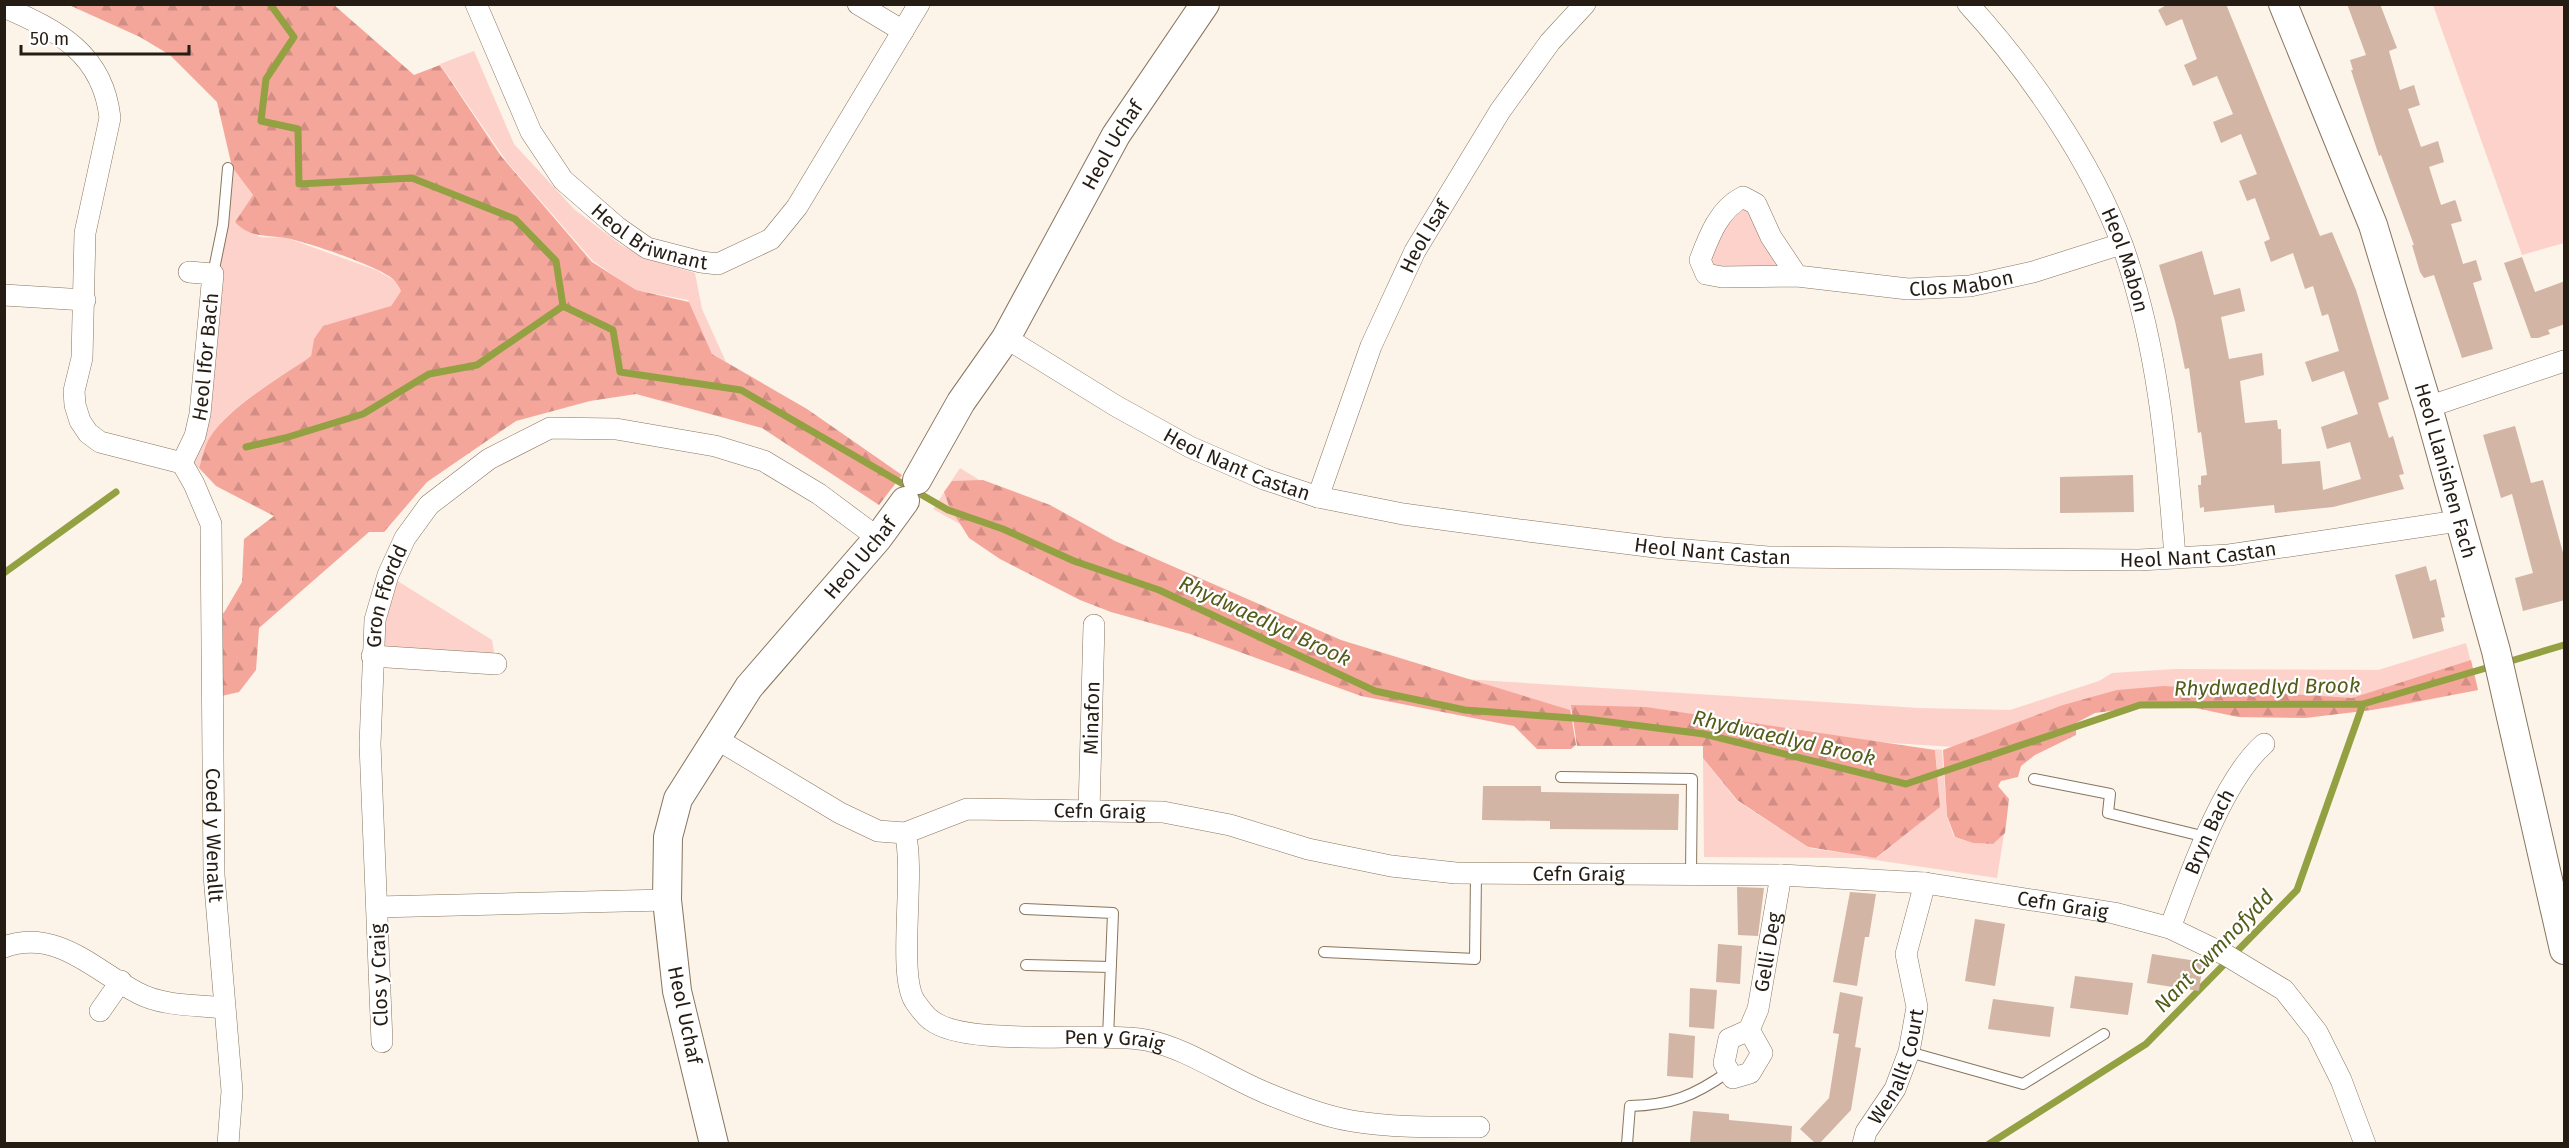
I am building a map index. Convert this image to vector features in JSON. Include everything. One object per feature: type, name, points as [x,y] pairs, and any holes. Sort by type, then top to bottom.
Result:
[{"type":"street","name":"Heol Briwnant","points":[[476,4],[531,132],[563,180],[647,248],[718,264],[771,239],[797,207],[919,4]]},
{"type":"street","points":[[858,4],[903,31]]},
{"type":"street","name":"Heol Uchaf","points":[[714,1143],[676,990],[667,900],[668,837],[678,799],[749,687],[878,538],[911,491],[961,402],[1006,338],[1116,135],[1205,4]]},
{"type":"street","name":"Heol Isaf","points":[[1317,496],[1371,346],[1415,251],[1500,111],[1550,42],[1585,4]]},
{"type":"street","name":"Heol Mabon","points":[[1968,4],[2026,73],[2057,121],[2102,197],[2121,244],[2136,289],[2157,383],[2167,449],[2175,557]]},
{"type":"street","name":"Heol Llanishen Fach","points":[[2283,4],[2373,225],[2428,407],[2496,651],[2565,950]]},
{"type":"street","points":[[4,7],[66,40],[81,52],[100,76],[106,88],[110,118],[85,233],[82,358],[74,391],[80,421],[88,433],[100,442],[182,463]]},
{"type":"street","name":"Clos Mabon","points":[[1797,276],[1771,237],[1756,204],[1743,197],[1731,203],[1710,233],[1700,260],[1706,274],[1722,277],[1797,276],[1908,289],[1970,286],[2033,272],[2121,244]]},
{"type":"street","name":"Heol Ifor Bach","points":[[182,463],[195,436],[200,414],[213,274],[189,272]]},
{"type":"street","points":[[4,295],[85,300]]},
{"type":"street","name":"Heol Nant Castan","points":[[1006,338],[1116,406],[1190,447],[1264,479],[1317,496],[1403,514],[1517,530],[1664,548],[1767,557],[2036,560],[2229,555],[2458,521]]},
{"type":"street","points":[[2428,407],[2565,361]]},
{"type":"street","name":"Gron Ffordd","points":[[377,907],[370,744],[375,620],[388,575],[405,538],[429,505],[489,459],[550,428],[616,429],[715,446],[764,461],[819,494],[878,538]]},
{"type":"street","name":"Coed y Wenallt","points":[[182,463],[194,484],[211,524],[214,875],[232,1091],[228,1143]]},
{"type":"street","name":"Minafon","points":[[1089,811],[1094,625]]},
{"type":"street","points":[[372,656],[496,664]]},
{"type":"street","name":"Cefn Graig","points":[[716,738],[840,813],[878,831],[905,832],[967,809],[1163,812],[1230,825],[1308,849],[1391,866],[1476,873],[1780,874],[1925,883],[2114,913],[2170,928],[2226,954],[2284,990],[2317,1032],[2341,1080],[2365,1143]]},
{"type":"street","name":"Bryn Bach","points":[[2170,928],[2206,837],[2222,804],[2253,754],[2265,744]]},
{"type":"street","name":"Pen y Graig","points":[[905,832],[910,851],[906,962],[914,999],[931,1020],[951,1029],[982,1033],[1144,1040],[1180,1050],[1266,1093],[1350,1121],[1403,1126],[1479,1128]]},
{"type":"street","name":"Gelli Deg","points":[[1749,1030],[1758,1009],[1780,874]]},
{"type":"street","name":"Wenallt Court","points":[[1863,1143],[1866,1132],[1895,1089],[1909,1052],[1917,1007],[1906,954],[1925,883]]},
{"type":"street","points":[[377,907],[667,900]]},
{"type":"street","name":"Clos y Craig","points":[[377,907],[381,1042]]},
{"type":"street","points":[[4,947],[35,942],[60,946],[139,994],[164,1001],[224,1008]]},
{"type":"street","points":[[100,1011],[121,981]]},
{"type":"street","points":[[1749,1030],[1762,1053],[1750,1073],[1733,1078],[1724,1063],[1729,1039],[1749,1030]]},
{"type":"lane","points":[[213,274],[223,225],[228,168]]},
{"type":"lane","points":[[1561,777],[1692,778],[1691,873]]},
{"type":"lane","points":[[2034,778],[2110,794],[2108,813],[2206,837]]},
{"type":"lane","points":[[1324,952],[1475,959],[1476,873]]},
{"type":"lane","points":[[1025,909],[1113,914],[1108,1038]]},
{"type":"lane","points":[[1026,965],[1111,967]]},
{"type":"lane","points":[[1909,1052],[2023,1084],[2104,1034]]},
{"type":"lane","points":[[1627,1143],[1630,1106],[1660,1106],[1700,1092],[1728,1072]]},
{"type":"shaded area","points":[[2433,5],[2564,5],[2564,243],[2522,255]]},
{"type":"shaded area","points":[[474,51],[514,144],[574,209],[621,245],[651,260],[695,273],[702,309],[726,362],[712,354],[688,300],[635,290],[593,261],[507,162],[440,64]]},
{"type":"shaded area","points":[[232,167],[253,195],[235,222],[260,237],[287,238],[376,270],[394,280],[401,291],[391,306],[314,340],[311,356],[243,403],[219,425],[208,441],[199,468],[182,463]]},
{"type":"shaded area","points":[[1743,197],[1797,276],[1706,274],[1710,233]]},
{"type":"shaded area","points":[[960,468],[1048,523],[1329,641],[1447,678],[1919,708],[2010,710],[2099,681],[2112,673],[2175,669],[2378,670],[2466,643],[2478,690],[2387,708],[2338,710],[2154,696],[1954,747],[1846,740],[1571,710],[1576,745],[1552,745],[1547,709],[1008,551],[933,509]]},
{"type":"shaded area","points":[[388,575],[492,640],[496,664],[372,656]]},
{"type":"shaded area","points":[[1935,749],[1942,750],[1947,817],[1954,837],[1973,843],[1992,844],[2004,834],[1997,878],[1862,858],[1704,857],[1703,758],[1736,800],[1809,848],[1877,858],[1940,806]]},
{"type":"green space","points":[[69,5],[334,5],[414,75],[440,65],[501,156],[592,262],[636,290],[689,302],[712,354],[807,409],[902,475],[879,505],[762,428],[636,394],[590,401],[516,421],[427,482],[384,532],[369,532],[259,628],[256,670],[239,692],[213,698],[212,627],[225,611],[242,582],[244,539],[274,516],[216,486],[199,468],[208,441],[219,425],[243,403],[311,356],[314,339],[323,326],[391,306],[401,291],[393,279],[358,261],[309,244],[252,233],[235,222],[253,195],[232,167],[217,102],[170,55],[140,37]]},
{"type":"green space","points":[[983,480],[1050,505],[1115,541],[1341,640],[1570,710],[1576,745],[1571,749],[1537,749],[1514,726],[1361,696],[1190,634],[1111,612],[1080,600],[1000,559],[969,538],[949,506],[944,492],[952,481]]},
{"type":"green space","points":[[2471,660],[2478,690],[2372,710],[2305,718],[2238,717],[2172,703],[2095,713],[2076,723],[2076,735],[2035,755],[2021,766],[2018,777],[2001,781],[1998,786],[2009,799],[2005,833],[1993,844],[1973,843],[1955,837],[1947,816],[1943,750],[2063,705],[2117,690],[2164,686],[2352,698]]},
{"type":"green space","points":[[1571,705],[1646,707],[1935,750],[1940,807],[1876,858],[1808,847],[1737,800],[1703,758],[1703,746],[1577,746]]},
{"type":"building","points":[[2168,4],[2226,4],[2320,236],[2332,232],[2356,290],[2389,399],[2378,403],[2389,438],[2393,436],[2404,474],[2399,475],[2404,489],[2333,507],[2275,513],[2274,505],[2204,512],[2204,507],[2200,508],[2198,485],[2201,485],[2201,476],[2207,475],[2201,432],[2198,433],[2189,368],[2185,369],[2175,321],[2159,265],[2202,251],[2214,295],[2240,288],[2245,311],[2221,317],[2229,359],[2262,353],[2264,375],[2240,381],[2245,423],[2277,420],[2278,429],[2281,429],[2282,464],[2320,461],[2323,490],[2361,479],[2350,442],[2327,449],[2321,427],[2358,414],[2344,371],[2312,382],[2305,362],[2339,351],[2328,314],[2322,316],[2313,286],[2305,289],[2293,253],[2271,262],[2264,242],[2270,239],[2255,198],[2247,201],[2239,181],[2257,174],[2241,134],[2221,143],[2213,122],[2233,114],[2217,76],[2193,86],[2184,65],[2197,59],[2182,19],[2166,26],[2158,10]]},
{"type":"building","points":[[2347,4],[2380,4],[2397,48],[2389,51],[2400,90],[2414,85],[2420,105],[2408,109],[2421,147],[2438,141],[2444,162],[2429,167],[2441,205],[2455,200],[2456,202],[2462,221],[2451,224],[2463,264],[2476,260],[2482,280],[2473,283],[2493,349],[2462,358],[2434,275],[2424,278],[2420,272],[2412,245],[2414,245],[2381,155],[2379,156],[2351,70],[2353,70],[2350,60],[2366,55]]},
{"type":"building","points":[[2522,257],[2535,292],[2565,281],[2565,324],[2548,330],[2550,334],[2538,338],[2531,338],[2504,263]]},
{"type":"building","points":[[2515,426],[2531,483],[2543,480],[2565,560],[2565,600],[2523,611],[2515,578],[2533,573],[2512,494],[2501,498],[2483,435]]},
{"type":"building","points":[[2133,475],[2134,512],[2060,513],[2060,477]]},
{"type":"building","points":[[2426,566],[2430,581],[2436,579],[2445,617],[2441,618],[2444,631],[2413,639],[2395,575]]},
{"type":"building","points":[[1483,786],[1541,786],[1541,792],[1679,794],[1678,830],[1550,829],[1550,821],[1482,820]]},
{"type":"building","points":[[1737,887],[1764,888],[1758,936],[1738,935]]},
{"type":"building","points":[[1850,892],[1876,894],[1869,937],[1865,937],[1857,986],[1833,982]]},
{"type":"building","points":[[1975,919],[2005,924],[1995,986],[1965,981]]},
{"type":"building","points":[[1718,944],[1742,946],[1740,984],[1716,982]]},
{"type":"building","points":[[2152,954],[2203,962],[2199,991],[2147,983]]},
{"type":"building","points":[[2075,976],[2133,983],[2128,1015],[2070,1008]]},
{"type":"building","points":[[1690,988],[1717,990],[1714,1029],[1689,1027]]},
{"type":"building","points":[[1840,992],[1863,997],[1855,1047],[1861,1048],[1851,1110],[1820,1143],[1815,1143],[1800,1129],[1829,1098],[1839,1034],[1833,1033]]},
{"type":"building","points":[[1993,999],[2054,1007],[2050,1037],[1988,1029]]},
{"type":"building","points":[[1669,1033],[1695,1036],[1693,1078],[1667,1076]]},
{"type":"building","points":[[1693,1111],[1729,1114],[1729,1120],[1792,1126],[1791,1143],[1690,1143]]},
{"type":"waterway","name":"Rhydwaedlyd Brook","points":[[270,4],[294,37],[266,79],[261,121],[298,129],[299,184],[412,178],[515,219],[556,261],[563,306],[613,330],[620,372],[741,390],[948,510],[1003,529],[1074,561],[1159,590],[1375,691],[1465,710],[1586,719],[1704,734],[1906,784],[2140,705],[2363,704],[2493,666]]},
{"type":"waterway","points":[[246,447],[285,438],[363,414],[429,374],[477,365],[563,306]]},
{"type":"waterway","points":[[4,573],[116,492]]},
{"type":"waterway","name":"Rhydwaedlyd Brook","points":[[2504,663],[2564,645]]},
{"type":"waterway","name":"Nant Cwmnofydd","points":[[1989,1144],[2146,1044],[2297,890],[2363,704]]}]
